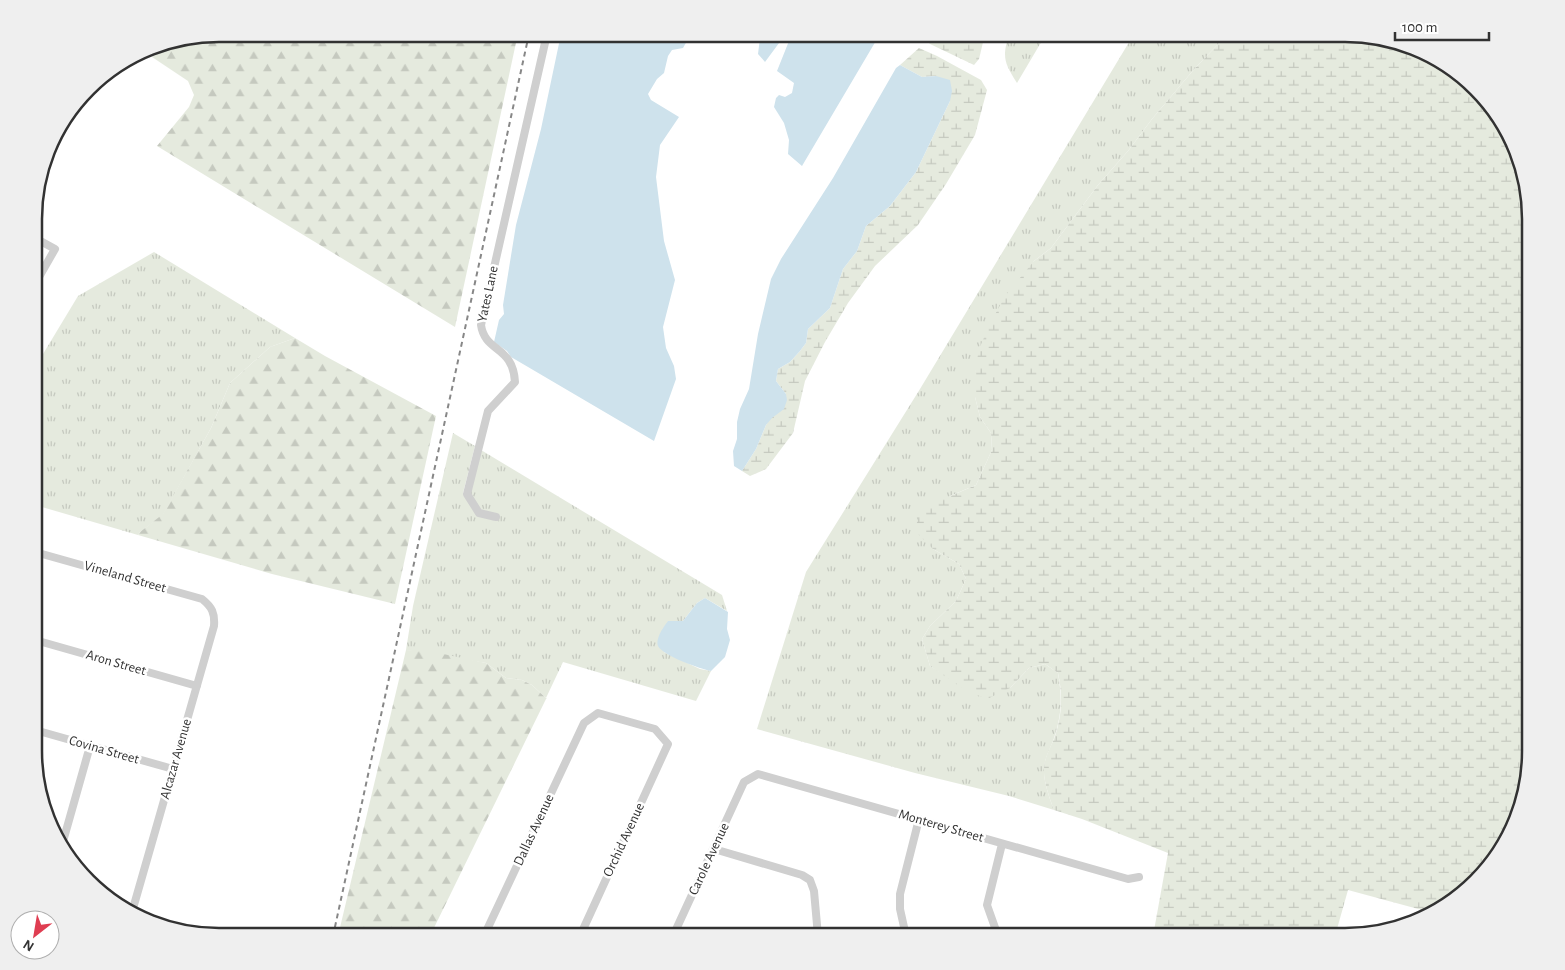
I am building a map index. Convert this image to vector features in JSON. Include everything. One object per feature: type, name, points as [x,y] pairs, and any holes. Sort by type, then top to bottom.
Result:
[{"type":"street","name":"Yates Lane","points":[[496,517],[479,513],[467,494],[488,411],[514,382],[514,371],[505,354],[486,341],[482,334],[481,325],[545,42]]},
{"type":"street","points":[[42,242],[55,249],[42,272]]},
{"type":"street","name":"Vineland Street","points":[[42,554],[202,599],[212,607]]},
{"type":"street","name":"Alcazar Avenue","points":[[134,905],[214,626],[215,616],[212,607]]},
{"type":"street","name":"Aron Street","points":[[42,642],[197,686]]},
{"type":"street","name":"Orchid Avenue","points":[[584,723],[598,713],[655,728],[668,744],[584,928]]},
{"type":"street","name":"Dallas Avenue","points":[[488,928],[584,723]]},
{"type":"street","name":"Covina Street","points":[[42,732],[173,769]]},
{"type":"street","points":[[65,836],[90,746]]},
{"type":"street","name":"Monterey Street","points":[[744,782],[758,774],[1128,879],[1139,877]]},
{"type":"street","name":"Carole Avenue","points":[[677,928],[744,782]]},
{"type":"street","points":[[904,928],[900,909],[900,894],[919,819]]},
{"type":"street","points":[[995,928],[987,905],[1002,844]]},
{"type":"street","points":[[714,849],[802,875],[810,880],[814,891],[817,928]]},
{"type":"green space","points":[[220,42],[516,42],[455,327],[157,146],[189,107],[194,95],[188,81],[152,57],[185,46]]},
{"type":"green space","points":[[928,42],[983,42],[979,59],[974,65]]},
{"type":"green space","points":[[1007,42],[1041,42],[1017,83],[1007,65],[1005,49]]},
{"type":"green space","points":[[1129,42],[1220,42],[1196,67],[1152,119],[1128,151],[1098,185],[1051,248],[1034,261],[975,372],[975,397],[980,417],[991,433],[992,450],[976,485],[950,496],[933,549],[959,564],[966,579],[956,601],[930,626],[922,639],[930,666],[945,675],[1010,688],[1029,668],[1045,664],[1058,673],[1061,697],[1060,712],[1054,739],[1045,761],[1044,769],[1046,784],[1054,810],[1009,796],[915,773],[757,729],[806,572],[920,389]]},
{"type":"green space","points":[[1220,42],[1346,42],[1380,46],[1413,56],[1444,72],[1479,103],[1493,121],[1504,141],[1519,185],[1522,208],[1521,774],[1509,818],[1493,849],[1462,884],[1444,898],[1422,910],[1348,890],[1337,928],[1154,928],[1168,853],[1054,810],[1046,784],[1044,765],[1057,731],[1060,714],[1061,690],[1058,673],[1045,664],[1029,668],[1010,688],[987,699],[965,690],[930,666],[922,639],[930,626],[956,601],[966,579],[959,564],[933,549],[915,531],[920,509],[976,485],[992,450],[991,433],[980,417],[975,397],[975,372],[979,349],[990,324],[1005,296],[1034,261],[1051,248],[1098,185],[1196,67]]},
{"type":"green space","points":[[919,48],[981,80],[987,90],[975,135],[946,184],[918,225],[875,266],[848,303],[805,381],[793,433],[766,469],[750,476],[742,471],[756,449],[766,425],[786,394],[776,381],[778,369],[790,362],[800,351],[806,343],[808,329],[830,308],[843,269],[857,251],[866,226],[890,206],[916,172],[950,101],[936,76],[922,77],[900,65]]},
{"type":"green space","points":[[154,252],[295,338],[270,347],[230,383],[211,428],[163,515],[138,535],[42,507],[42,356],[78,296]]},
{"type":"green space","points":[[295,338],[436,416],[395,604],[272,574],[138,535],[163,514],[211,428],[230,383],[270,347]]},
{"type":"green space","points":[[453,433],[475,446],[463,493],[478,516],[498,521],[500,515],[481,510],[470,493],[481,450],[722,595],[727,611],[705,598],[697,603],[683,621],[668,621],[664,652],[700,669],[711,671],[696,701],[563,662],[546,698],[532,685],[522,680],[506,678],[486,663],[406,650],[413,606]]},
{"type":"green space","points":[[406,650],[429,651],[486,663],[506,678],[522,680],[532,685],[547,699],[434,928],[340,928]]},
{"type":"water","points":[[559,42],[686,42],[683,48],[672,50],[668,56],[664,73],[657,79],[648,94],[651,100],[679,117],[660,145],[656,177],[664,241],[675,280],[663,327],[666,348],[674,366],[676,379],[654,441],[511,357],[507,351],[494,342],[499,320],[504,314],[503,305],[516,225],[541,129]]},
{"type":"water","points":[[760,42],[780,42],[765,62],[758,54]]},
{"type":"water","points":[[789,42],[875,42],[802,166],[788,154],[789,140],[784,123],[774,107],[776,98],[779,95],[785,97],[792,93],[794,83],[777,71]]},
{"type":"water","points":[[900,65],[922,77],[936,76],[950,80],[952,91],[950,101],[916,172],[890,206],[866,226],[857,251],[843,269],[830,308],[808,329],[806,343],[800,351],[790,362],[778,369],[776,381],[786,394],[787,400],[784,409],[766,425],[756,449],[742,471],[734,466],[733,451],[737,439],[737,422],[740,409],[749,389],[758,334],[771,279],[781,259],[833,178],[896,68]]},
{"type":"water","points":[[705,598],[728,612],[727,629],[730,640],[725,657],[711,671],[674,658],[661,650],[657,643],[660,633],[668,621],[683,621],[697,603]]},
{"type":"railway","points":[[335,928],[527,42]]}]
